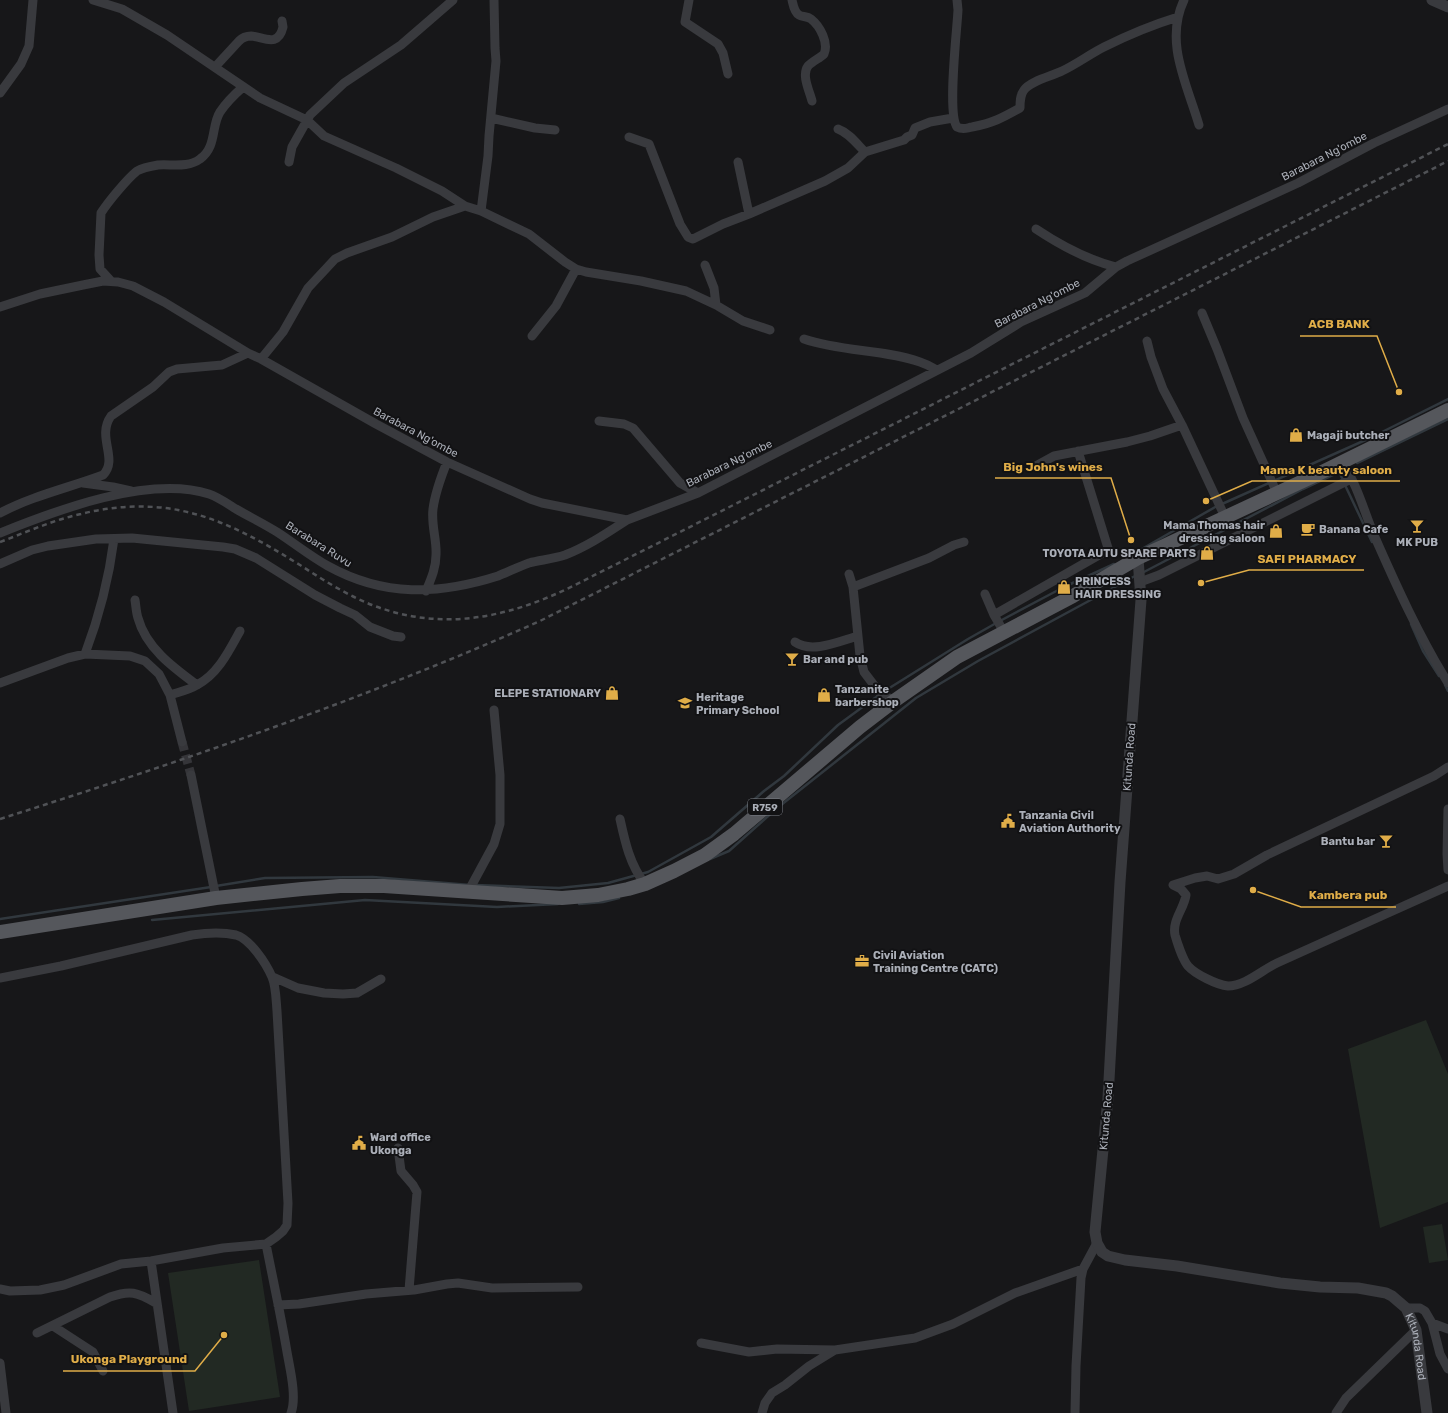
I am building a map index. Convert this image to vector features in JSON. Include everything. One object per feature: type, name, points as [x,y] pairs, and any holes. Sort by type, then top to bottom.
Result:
[{"type":"main road","name":"R759","points":[[0,932],[216,898],[302,888],[384,886],[562,898],[598,895],[645,884],[674,871],[705,854],[734,834],[860,727],[894,701],[957,658],[1073,596],[1138,558],[1342,462],[1448,410]]},
{"type":"street","points":[[0,93],[21,64],[29,46],[33,0]]},
{"type":"street","points":[[93,0],[122,9],[167,35],[260,98],[306,120],[324,136],[396,168],[442,191],[465,206],[481,211],[529,234],[576,269],[677,289],[698,296],[743,321],[770,330]]},
{"type":"street","points":[[289,162],[292,147],[306,120],[331,94],[401,45],[443,4],[453,0]]},
{"type":"street","points":[[481,211],[487,170],[496,61],[494,0]]},
{"type":"street","points":[[689,0],[685,22],[718,44],[723,53],[728,74]]},
{"type":"street","points":[[792,0],[794,8],[799,15],[811,19],[818,26],[826,46],[824,54],[808,66],[806,71],[812,101]]},
{"type":"street","points":[[957,0],[958,10],[952,84],[955,125],[963,129],[988,124],[1004,117],[1020,108],[1024,89],[1062,71],[1122,38],[1178,17]]},
{"type":"street","points":[[1184,0],[1178,17],[1177,56],[1199,125]]},
{"type":"street","points":[[1432,0],[1448,6]]},
{"type":"street","points":[[215,67],[242,38],[252,36],[271,40],[278,37],[283,27],[282,21]]},
{"type":"street","points":[[111,281],[100,269],[99,255],[101,213],[139,170],[157,165],[180,166],[195,162],[202,157],[211,144],[220,112],[242,86]]},
{"type":"street","name":"Barabara Ng'ombe","points":[[0,306],[40,294],[83,285],[111,281],[124,283],[164,302],[248,353],[447,462],[536,501],[553,506],[627,520],[698,493],[971,353],[1021,322],[1085,293],[1116,267],[1298,184],[1374,143],[1448,109]]},
{"type":"street","points":[[492,118],[535,128],[555,130]]},
{"type":"street","points":[[629,137],[649,144],[680,224],[688,238],[693,239],[723,224],[825,181],[848,168],[865,152],[904,140],[912,135],[915,128],[954,118]]},
{"type":"street","points":[[838,130],[843,131],[865,152]]},
{"type":"street","points":[[738,162],[749,214]]},
{"type":"street","points":[[261,359],[283,332],[308,288],[335,260],[347,252],[392,237],[433,217],[465,206]]},
{"type":"street","points":[[1036,229],[1066,247],[1116,267]]},
{"type":"street","points":[[705,265],[714,288],[716,305]]},
{"type":"street","points":[[532,336],[556,306],[576,269]]},
{"type":"street","points":[[1202,313],[1218,349],[1243,418],[1277,493]]},
{"type":"street","points":[[804,339],[856,350],[901,357],[920,362],[937,370]]},
{"type":"street","points":[[1147,341],[1151,357],[1163,389],[1182,425],[1225,517]]},
{"type":"street","points":[[0,513],[32,498],[103,475],[109,465],[105,429],[107,422],[111,416],[153,387],[169,372],[178,369],[222,365],[248,353]]},
{"type":"street","points":[[599,421],[624,424],[633,428],[680,483],[698,493]]},
{"type":"street","points":[[1034,467],[1054,456],[1127,442],[1182,425]]},
{"type":"street","points":[[994,615],[1106,551],[1108,548],[1078,451]]},
{"type":"street","points":[[426,591],[435,568],[436,555],[433,509],[447,462]]},
{"type":"street","points":[[1342,462],[1351,479],[1409,611],[1448,683]]},
{"type":"street","points":[[1140,582],[1159,575],[1351,479]]},
{"type":"street","points":[[81,483],[113,487],[135,492]]},
{"type":"street","name":"Barabara Ruvu","points":[[0,533],[74,506],[135,492],[168,489],[187,490],[210,495],[276,531],[326,565],[348,576],[389,588],[426,591],[488,579],[529,563],[565,555],[591,543],[627,520]]},
{"type":"street","points":[[0,564],[32,550],[48,546],[96,539],[132,538],[235,549],[256,558],[315,595],[355,614],[370,626],[393,636],[401,637]]},
{"type":"street","points":[[86,654],[94,631],[107,580],[114,539]]},
{"type":"street","points":[[853,587],[929,558],[954,545],[964,542]]},
{"type":"street","name":"Kitunda Road","points":[[1138,558],[1141,600],[1120,882],[1108,1098],[1095,1232],[1097,1243],[1102,1252],[1108,1256],[1125,1260],[1176,1266],[1280,1283],[1320,1287],[1358,1288],[1386,1293],[1392,1296],[1399,1300],[1406,1308],[1416,1330],[1427,1413]]},
{"type":"street","points":[[849,574],[853,587],[860,656],[864,672],[880,693],[894,701]]},
{"type":"street","points":[[985,594],[994,615],[1004,632]]},
{"type":"street","points":[[136,600],[141,628],[148,639],[175,669],[197,685]]},
{"type":"street","points":[[170,695],[197,685],[213,673],[229,652],[240,631]]},
{"type":"street","points":[[795,642],[803,646],[813,647],[858,636]]},
{"type":"street","points":[[0,683],[68,658],[86,654],[130,656],[146,661],[158,674],[170,695],[182,742]]},
{"type":"street","points":[[468,892],[494,844],[500,824],[500,775],[494,710]]},
{"type":"street","points":[[1448,767],[1434,776],[1267,855],[1234,874],[1218,879],[1207,876],[1195,878],[1173,885],[1181,889],[1186,895],[1185,902],[1175,922],[1175,934],[1188,966],[1201,976],[1228,986],[1242,982],[1275,964],[1448,886]]},
{"type":"street","points":[[191,775],[216,898]]},
{"type":"street","points":[[1448,809],[1448,870]]},
{"type":"street","points":[[620,819],[626,849],[638,875],[645,884]]},
{"type":"street","points":[[0,978],[61,966],[192,935],[207,933],[237,935],[252,945],[272,978],[277,1010],[288,1203],[286,1225],[283,1231],[266,1244],[223,1248],[150,1261],[121,1264],[64,1285],[40,1290],[10,1291],[0,1289]]},
{"type":"street","points":[[272,978],[298,988],[324,993],[343,994],[357,993],[381,979]]},
{"type":"street","points":[[398,1148],[401,1171],[417,1192],[409,1290]]},
{"type":"street","points":[[1075,1413],[1078,1305],[1083,1269],[1097,1243]]},
{"type":"street","points":[[266,1244],[291,1376],[293,1401],[290,1413]]},
{"type":"street","points":[[150,1261],[173,1413]]},
{"type":"street","points":[[701,1343],[749,1352],[777,1349],[835,1350],[915,1338],[953,1324],[1016,1293],[1083,1269]]},
{"type":"street","points":[[278,1305],[299,1304],[458,1283],[492,1288],[578,1287]]},
{"type":"street","points":[[37,1333],[120,1293],[130,1292],[141,1294],[156,1303]]},
{"type":"street","points":[[1406,1308],[1420,1308],[1425,1311],[1432,1323],[1436,1345],[1448,1369]]},
{"type":"street","points":[[1432,1323],[1448,1329]]},
{"type":"street","points":[[53,1326],[93,1352],[103,1372]]},
{"type":"street","points":[[1336,1413],[1346,1398],[1416,1330]]},
{"type":"street","points":[[762,1413],[765,1403],[772,1393],[785,1385],[809,1366],[835,1350]]},
{"type":"street","points":[[0,1363],[6,1413]]},
{"type":"shaded area","points":[[1426,1020],[1448,1074],[1448,1202],[1380,1228],[1348,1049]]},
{"type":"shaded area","points":[[1442,1224],[1448,1260],[1429,1263],[1423,1227]]},
{"type":"shaded area","points":[[259,1260],[280,1397],[189,1411],[168,1273]]},
{"type":"waterway","points":[[1222,504],[1370,438],[1448,399]]},
{"type":"waterway","points":[[1357,463],[1448,419]]},
{"type":"waterway","points":[[1142,573],[1303,489],[1339,472],[1343,480]]},
{"type":"waterway","points":[[1345,485],[1372,542]]},
{"type":"waterway","points":[[1140,550],[1217,506]]},
{"type":"waterway","points":[[883,692],[998,622],[1064,587],[1114,564]]},
{"type":"waterway","points":[[710,859],[729,851],[776,809],[916,698],[978,661],[1135,576]]},
{"type":"waterway","points":[[1411,624],[1423,651],[1439,676]]},
{"type":"waterway","points":[[1445,685],[1448,691]]},
{"type":"waterway","points":[[641,874],[648,872],[711,837],[764,791],[784,776],[838,725],[879,695]]},
{"type":"waterway","points":[[475,885],[559,888],[608,883],[637,875]]},
{"type":"waterway","points":[[216,886],[265,878],[373,877],[470,885]]},
{"type":"waterway","points":[[0,919],[211,887]]},
{"type":"waterway","points":[[579,904],[603,902],[619,898]]},
{"type":"waterway","points":[[152,920],[365,900],[497,907],[558,904]]},
{"type":"tunnel","points":[[182,742],[191,775]]},
{"type":"railway","points":[[0,542],[40,526],[93,511],[130,507],[166,508],[211,519],[242,532],[300,565],[326,582],[353,597],[372,605],[398,613],[424,618],[474,618],[499,613],[549,597],[573,586],[1448,144]]},
{"type":"railway","points":[[0,819],[137,775],[273,728],[408,677],[540,621],[1448,161]]},
{"type":"place","name":"ACB BANK","points":[[1399,392]]},
{"type":"place","name":"Magaji butcher","points":[[1296,435]]},
{"type":"place","name":"Mama K beauty saloon","points":[[1206,501]]},
{"type":"place","name":"MK PUB","points":[[1417,526]]},
{"type":"place","name":"Banana Cafe","points":[[1308,529]]},
{"type":"place","name":"Mama Thomas hair dressing saloon","points":[[1276,531]]},
{"type":"place","name":"Big John's wines","points":[[1131,540]]},
{"type":"place","name":"TOYOTA AUTU SPARE PARTS","points":[[1207,553]]},
{"type":"place","name":"SAFI PHARMACY","points":[[1201,583]]},
{"type":"place","name":"PRINCESS HAIR DRESSING","points":[[1064,587]]},
{"type":"place","name":"Bar and pub","points":[[792,659]]},
{"type":"place","name":"ELEPE STATIONARY","points":[[612,693]]},
{"type":"place","name":"Tanzanite barbershop","points":[[824,695]]},
{"type":"place","name":"Heritage Primary School","points":[[685,703]]},
{"type":"place","name":"Tanzania Civil Aviation Authority","points":[[1008,821]]},
{"type":"place","name":"Bantu bar","points":[[1386,841]]},
{"type":"place","name":"Kambera pub","points":[[1253,890]]},
{"type":"place","name":"Civil Aviation Training Centre (CATC)","points":[[862,961]]},
{"type":"place","name":"Ward office Ukonga","points":[[359,1143]]},
{"type":"place","name":"Ukonga Playground","points":[[224,1335]]}]
